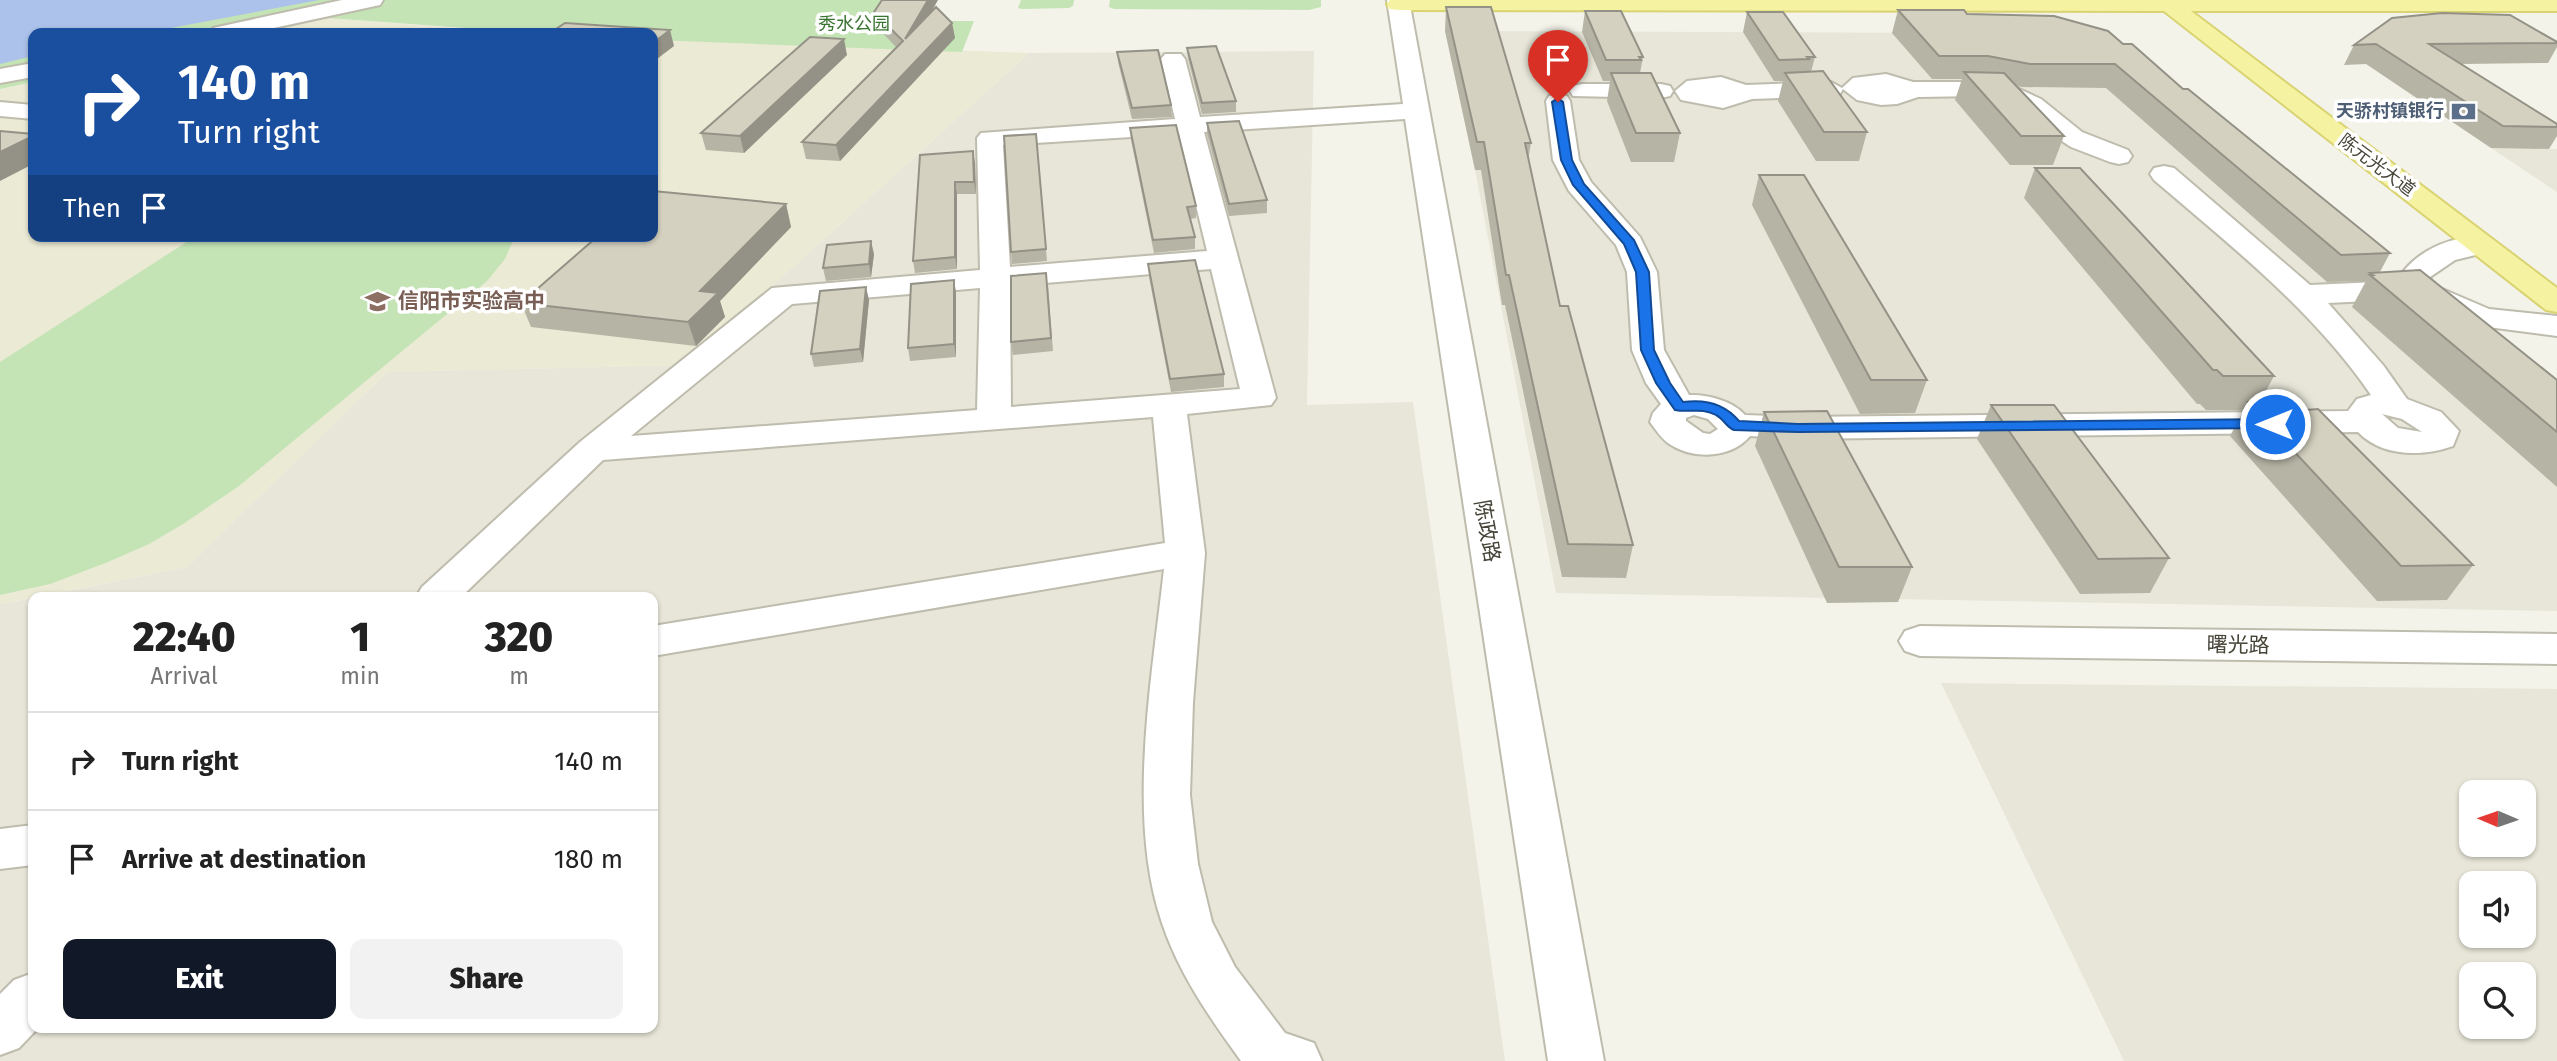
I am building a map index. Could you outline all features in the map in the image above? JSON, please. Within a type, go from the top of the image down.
[{"type":"main road","points":[[2285,0],[2318,5]]},
{"type":"main road","points":[[1398,2],[2166,2],[2318,5],[2351,2],[2557,5]]},
{"type":"main road","name":"陈元光大道","points":[[2166,2],[2557,303]]},
{"type":"street","points":[[244,28],[372,0]]},
{"type":"street","name":"陈政路","points":[[1398,2],[1576,1061]]},
{"type":"street","points":[[593,450],[1259,398],[1173,59]]},
{"type":"street","points":[[0,76],[28,71]]},
{"type":"street","points":[[2304,295],[2358,353],[2381,414],[1798,428],[1734,425],[1725,413],[1710,407],[1680,407],[1663,383],[1648,350],[1642,272],[1630,243],[1579,185],[1566,160],[1554,93],[1687,91],[1690,95],[1714,100],[1740,97],[1741,92],[1854,88],[1858,92],[1882,97],[1908,94],[1908,89],[1993,90],[2011,94],[2036,105],[2060,129],[2074,138],[2119,156],[2115,158],[2116,163],[2123,168],[2148,176],[2164,174],[2304,295],[2419,290],[2483,318],[2557,326]]},
{"type":"street","points":[[0,109],[28,112]]},
{"type":"street","points":[[994,417],[995,277],[990,138],[1416,111]]},
{"type":"street","points":[[2419,290],[2415,276],[2423,264],[2442,252],[2482,246]]},
{"type":"street","points":[[441,592],[593,450],[783,295],[1224,259]]},
{"type":"street","points":[[1169,404],[1185,553],[1171,702],[1167,794],[1174,864],[1187,923],[1216,984],[1268,1054],[1294,1061]]},
{"type":"street","points":[[658,641],[1185,553]]},
{"type":"street","name":"曙光路","points":[[1920,641],[2557,649]]},
{"type":"street","points":[[0,849],[28,846]]},
{"type":"street","points":[[0,1030],[28,1002]]},
{"type":"shaded area","points":[[327,18],[454,28],[279,28]]},
{"type":"shaded area","points":[[1445,31],[1957,33],[2146,88],[2557,434],[2557,611],[1556,593],[1475,170]]},
{"type":"shaded area","name":"信阳市实验高中","points":[[658,40],[1029,53],[685,365],[387,372],[187,567],[61,592],[28,592],[28,598],[0,604],[0,89],[28,83],[28,242],[658,242]]},
{"type":"shaded area","points":[[1314,51],[1307,405],[1413,402],[1505,1061],[0,1061],[0,604],[28,599],[28,1033],[658,1033],[658,592],[63,592],[187,567],[387,372],[685,365],[1029,53]]},
{"type":"shaded area","points":[[2491,148],[2557,149],[2557,192]]},
{"type":"shaded area","points":[[1941,683],[2557,689],[2557,1061],[2124,1061]]},
{"type":"green space","name":"秀水公园","points":[[0,0],[894,0],[881,21],[974,21],[962,52],[658,40],[658,28],[466,28],[327,18],[279,28],[28,28],[28,83],[0,89]]},
{"type":"green space","points":[[1021,0],[1074,0],[1073,6],[1069,8],[1022,9],[1018,8]]},
{"type":"green space","points":[[1110,0],[1321,0],[1321,7],[1309,10],[1114,9],[1109,7]]},
{"type":"green space","points":[[187,242],[512,242],[505,259],[487,281],[239,486],[149,544],[50,584],[0,595],[0,362]]},
{"type":"water","points":[[0,0],[319,0],[171,28],[28,28],[28,57],[0,64]]},
{"type":"building","points":[[882,0],[928,0],[905,39],[936,7],[952,23],[836,145],[802,142],[903,41],[874,12]]},
{"type":"building","points":[[1446,7],[1491,7],[1531,143],[1525,143],[1560,306],[1568,306],[1633,545],[1568,544],[1509,275],[1506,275],[1484,142],[1477,142]]},
{"type":"building","points":[[1898,10],[1964,10],[1967,14],[2054,16],[2108,31],[2123,44],[2132,44],[2183,89],[2188,89],[2390,253],[2341,255],[2115,64],[2030,64],[1988,56],[1939,56]]},
{"type":"building","points":[[1585,11],[1621,11],[1643,57],[1639,57],[1641,60],[1606,60]]},
{"type":"building","points":[[1747,12],[1783,12],[1815,57],[1779,60]]},
{"type":"building","points":[[2442,13],[2510,15],[2557,42],[2429,44],[2557,124],[2557,127],[2503,126],[2376,44],[2354,45],[2392,18]]},
{"type":"building","points":[[565,23],[640,28],[558,28]]},
{"type":"building","points":[[658,29],[670,30],[658,39]]},
{"type":"building","points":[[810,37],[844,39],[740,136],[701,133]]},
{"type":"building","points":[[1216,46],[1236,101],[1202,103],[1187,48]]},
{"type":"building","points":[[1158,50],[1171,105],[1132,108],[1117,52]]},
{"type":"building","points":[[1823,71],[1867,132],[1824,132],[1785,73]]},
{"type":"building","points":[[1964,72],[2004,73],[2064,136],[2021,136]]},
{"type":"building","points":[[1611,73],[1651,73],[1680,133],[1636,133]]},
{"type":"building","points":[[1239,121],[1267,200],[1229,204],[1207,123]]},
{"type":"building","points":[[1176,125],[1196,206],[1187,207],[1195,237],[1153,240],[1130,128]]},
{"type":"building","points":[[0,131],[28,134],[28,138],[0,152]]},
{"type":"building","points":[[1036,134],[1046,249],[1011,252],[1004,136]]},
{"type":"building","points":[[973,151],[974,182],[955,182],[955,257],[913,261],[920,155]]},
{"type":"building","points":[[2035,168],[2080,168],[2274,376],[2223,376],[2213,370]]},
{"type":"building","points":[[1759,175],[1804,175],[1927,380],[1871,380]]},
{"type":"building","points":[[658,191],[786,204],[700,291],[718,293],[688,322],[521,303],[591,242],[658,242]]},
{"type":"building","points":[[871,241],[869,264],[823,268],[827,245]]},
{"type":"building","points":[[1195,260],[1224,374],[1170,379],[1148,264]]},
{"type":"building","points":[[2420,270],[2557,380],[2557,432],[2370,275]]},
{"type":"building","points":[[1046,273],[1051,338],[1011,342],[1011,276]]},
{"type":"building","points":[[954,280],[954,344],[908,348],[911,284]]},
{"type":"building","points":[[866,287],[860,349],[811,354],[820,291]]},
{"type":"building","points":[[2248,402],[2299,402],[2306,410],[2318,409],[2473,565],[2401,566]]},
{"type":"building","points":[[1991,405],[2054,405],[2169,558],[2098,559]]},
{"type":"building","points":[[1827,411],[1912,567],[1839,567],[1764,412]]},
{"type":"place","name":"天骄村镇银行","points":[[2464,111]]},
{"type":"place","name":"信阳市实验高中","points":[[378,301]]},
{"type":"route","points":[[1558,102],[1566,160],[1579,185],[1630,243],[1642,272],[1648,350],[1663,383],[1680,407],[1710,407],[1725,413],[1734,425],[1798,428],[2275,424]]}]
